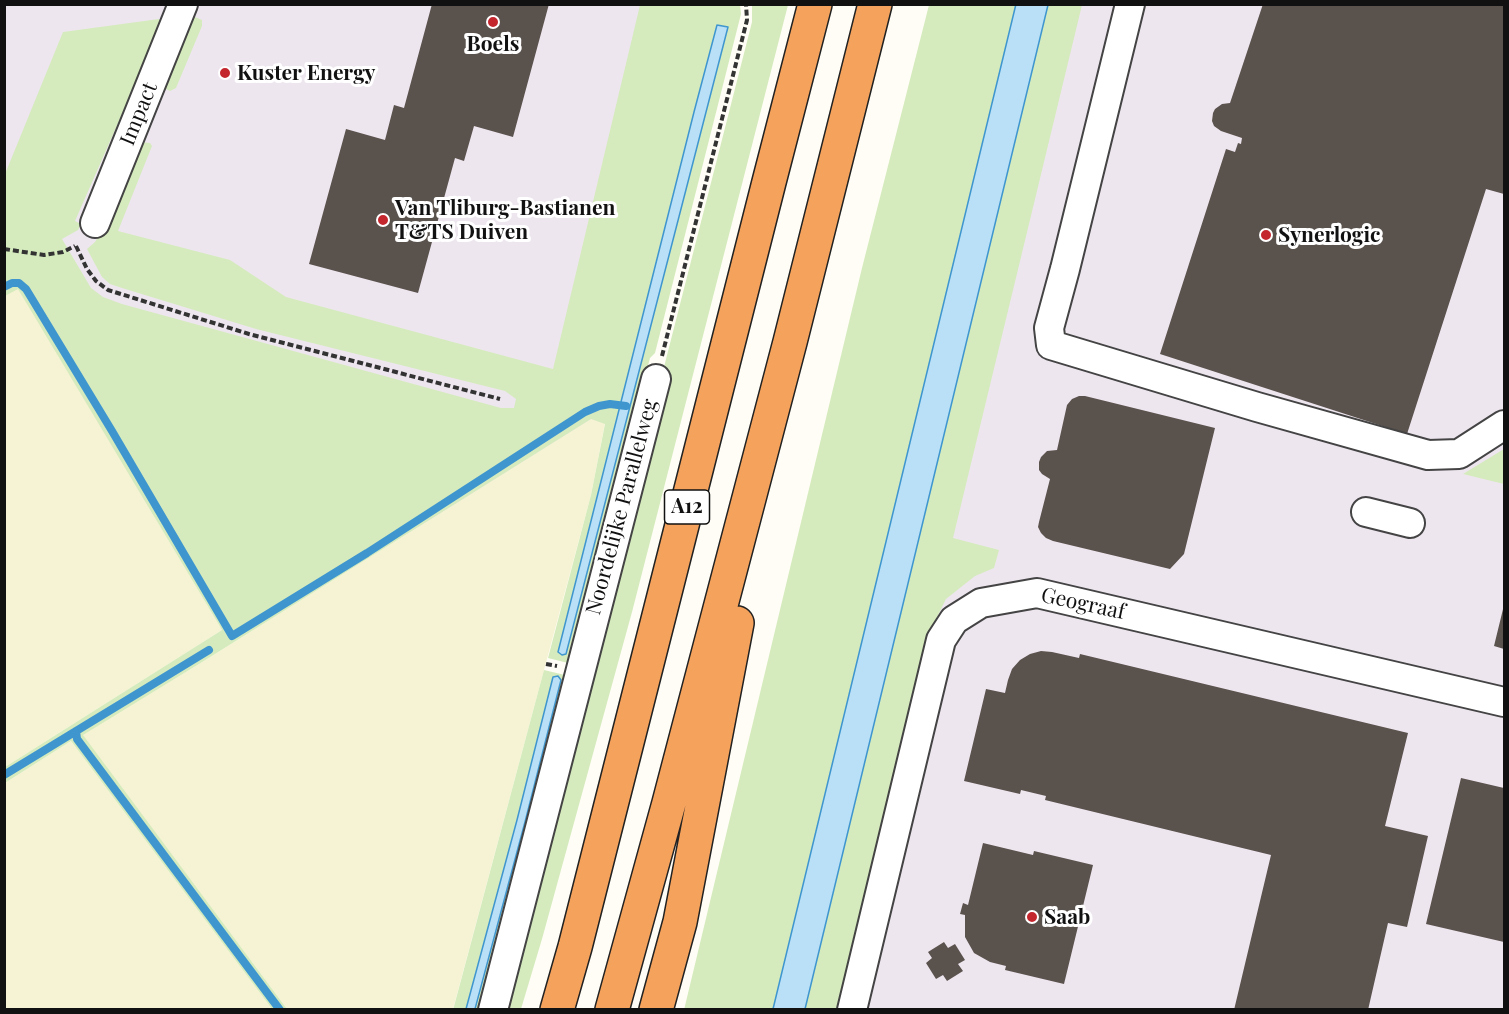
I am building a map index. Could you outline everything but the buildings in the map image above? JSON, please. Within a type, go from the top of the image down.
[{"type":"highway","name":"A12","points":[[557,1010],[815,4]]},
{"type":"highway","points":[[612,1010],[790,342],[875,4]]},
{"type":"highway","points":[[656,1010],[680,922],[790,342]]},
{"type":"street","name":"Impact","points":[[95,223],[183,4]]},
{"type":"street","points":[[1130,4],[1049,328],[1051,345],[1257,407],[1428,455],[1459,454],[1504,425]]},
{"type":"street","name":"Noordelijke Parallelweg","points":[[493,1010],[656,379]]},
{"type":"street","points":[[1366,512],[1410,523]]},
{"type":"street","name":"Geograaf","points":[[852,1010],[941,640],[954,620],[981,603],[1037,592],[1504,702]]},
{"type":"path","name":"Noordelijke Parallelweg","points":[[656,379],[747,20],[746,4]]},
{"type":"path","points":[[4,249],[44,255],[63,252],[76,246],[87,237],[95,223]]},
{"type":"path","points":[[76,246],[96,282],[108,290],[249,334],[500,399]]},
{"type":"shaded area","points":[[5,5],[729,5],[626,406],[232,636],[5,287]]},
{"type":"shaded area","points":[[1033,5],[1504,5],[1504,1009],[789,1010]]},
{"type":"shaded area","points":[[18,288],[222,630],[5,767],[4,296]]},
{"type":"shaded area","points":[[591,419],[605,423],[591,495],[453,1009],[287,1009],[82,735]]},
{"type":"shaded area","points":[[71,741],[272,1009],[5,1010],[5,783]]},
{"type":"green space","points":[[640,5],[740,5],[741,14],[655,353],[650,358],[572,664],[548,658],[591,495],[605,424],[591,419],[83,735],[287,1009],[272,1009],[71,741],[5,783],[5,767],[222,630],[18,289],[5,296],[5,174],[63,32],[159,19],[162,23],[75,221],[81,224],[78,230],[62,239],[91,288],[103,297],[122,304],[501,408],[514,408],[516,399],[505,391],[256,329],[110,284],[102,277],[87,249],[101,232],[141,142],[150,143],[152,146],[118,231],[230,260],[286,297],[553,369]]},
{"type":"green space","points":[[752,5],[788,5],[632,612],[542,939],[521,1009],[500,1010],[752,22]]},
{"type":"green space","points":[[929,5],[1016,5],[773,1009],[684,1010],[862,268]]},
{"type":"green space","points":[[1048,5],[1082,5],[953,538],[999,550],[994,568],[975,576],[946,599],[934,623],[839,1009],[805,1010]]},
{"type":"green space","points":[[195,17],[202,20],[202,26],[176,88],[170,91],[164,84],[190,20]]},
{"type":"green space","points":[[1504,449],[1504,484],[1463,474]]},
{"type":"green space","points":[[544,670],[569,676],[487,1009],[453,1010]]},
{"type":"water","points":[[1016,4],[1048,5],[805,1009],[773,1009]]},
{"type":"water","points":[[717,25],[728,27],[566,654],[562,655],[558,652]]},
{"type":"water","points":[[558,676],[561,680],[475,1009],[466,1009],[553,677]]},
{"type":"waterway","points":[[4,287],[12,283],[19,283],[26,289],[232,636],[367,553],[585,412],[610,404],[626,406]]},
{"type":"waterway","points":[[4,775],[209,650]]},
{"type":"waterway","points":[[76,731],[77,739],[280,1010]]},
{"type":"place","name":"Boels","points":[[493,22]]},
{"type":"place","name":"Kuster Energy","points":[[225,73]]},
{"type":"place","name":"Van Tliburg-Bastianen T&TS Duiven","points":[[383,220]]},
{"type":"place","name":"Synerlogic","points":[[1266,235]]},
{"type":"place","name":"Saab","points":[[1032,917]]}]
